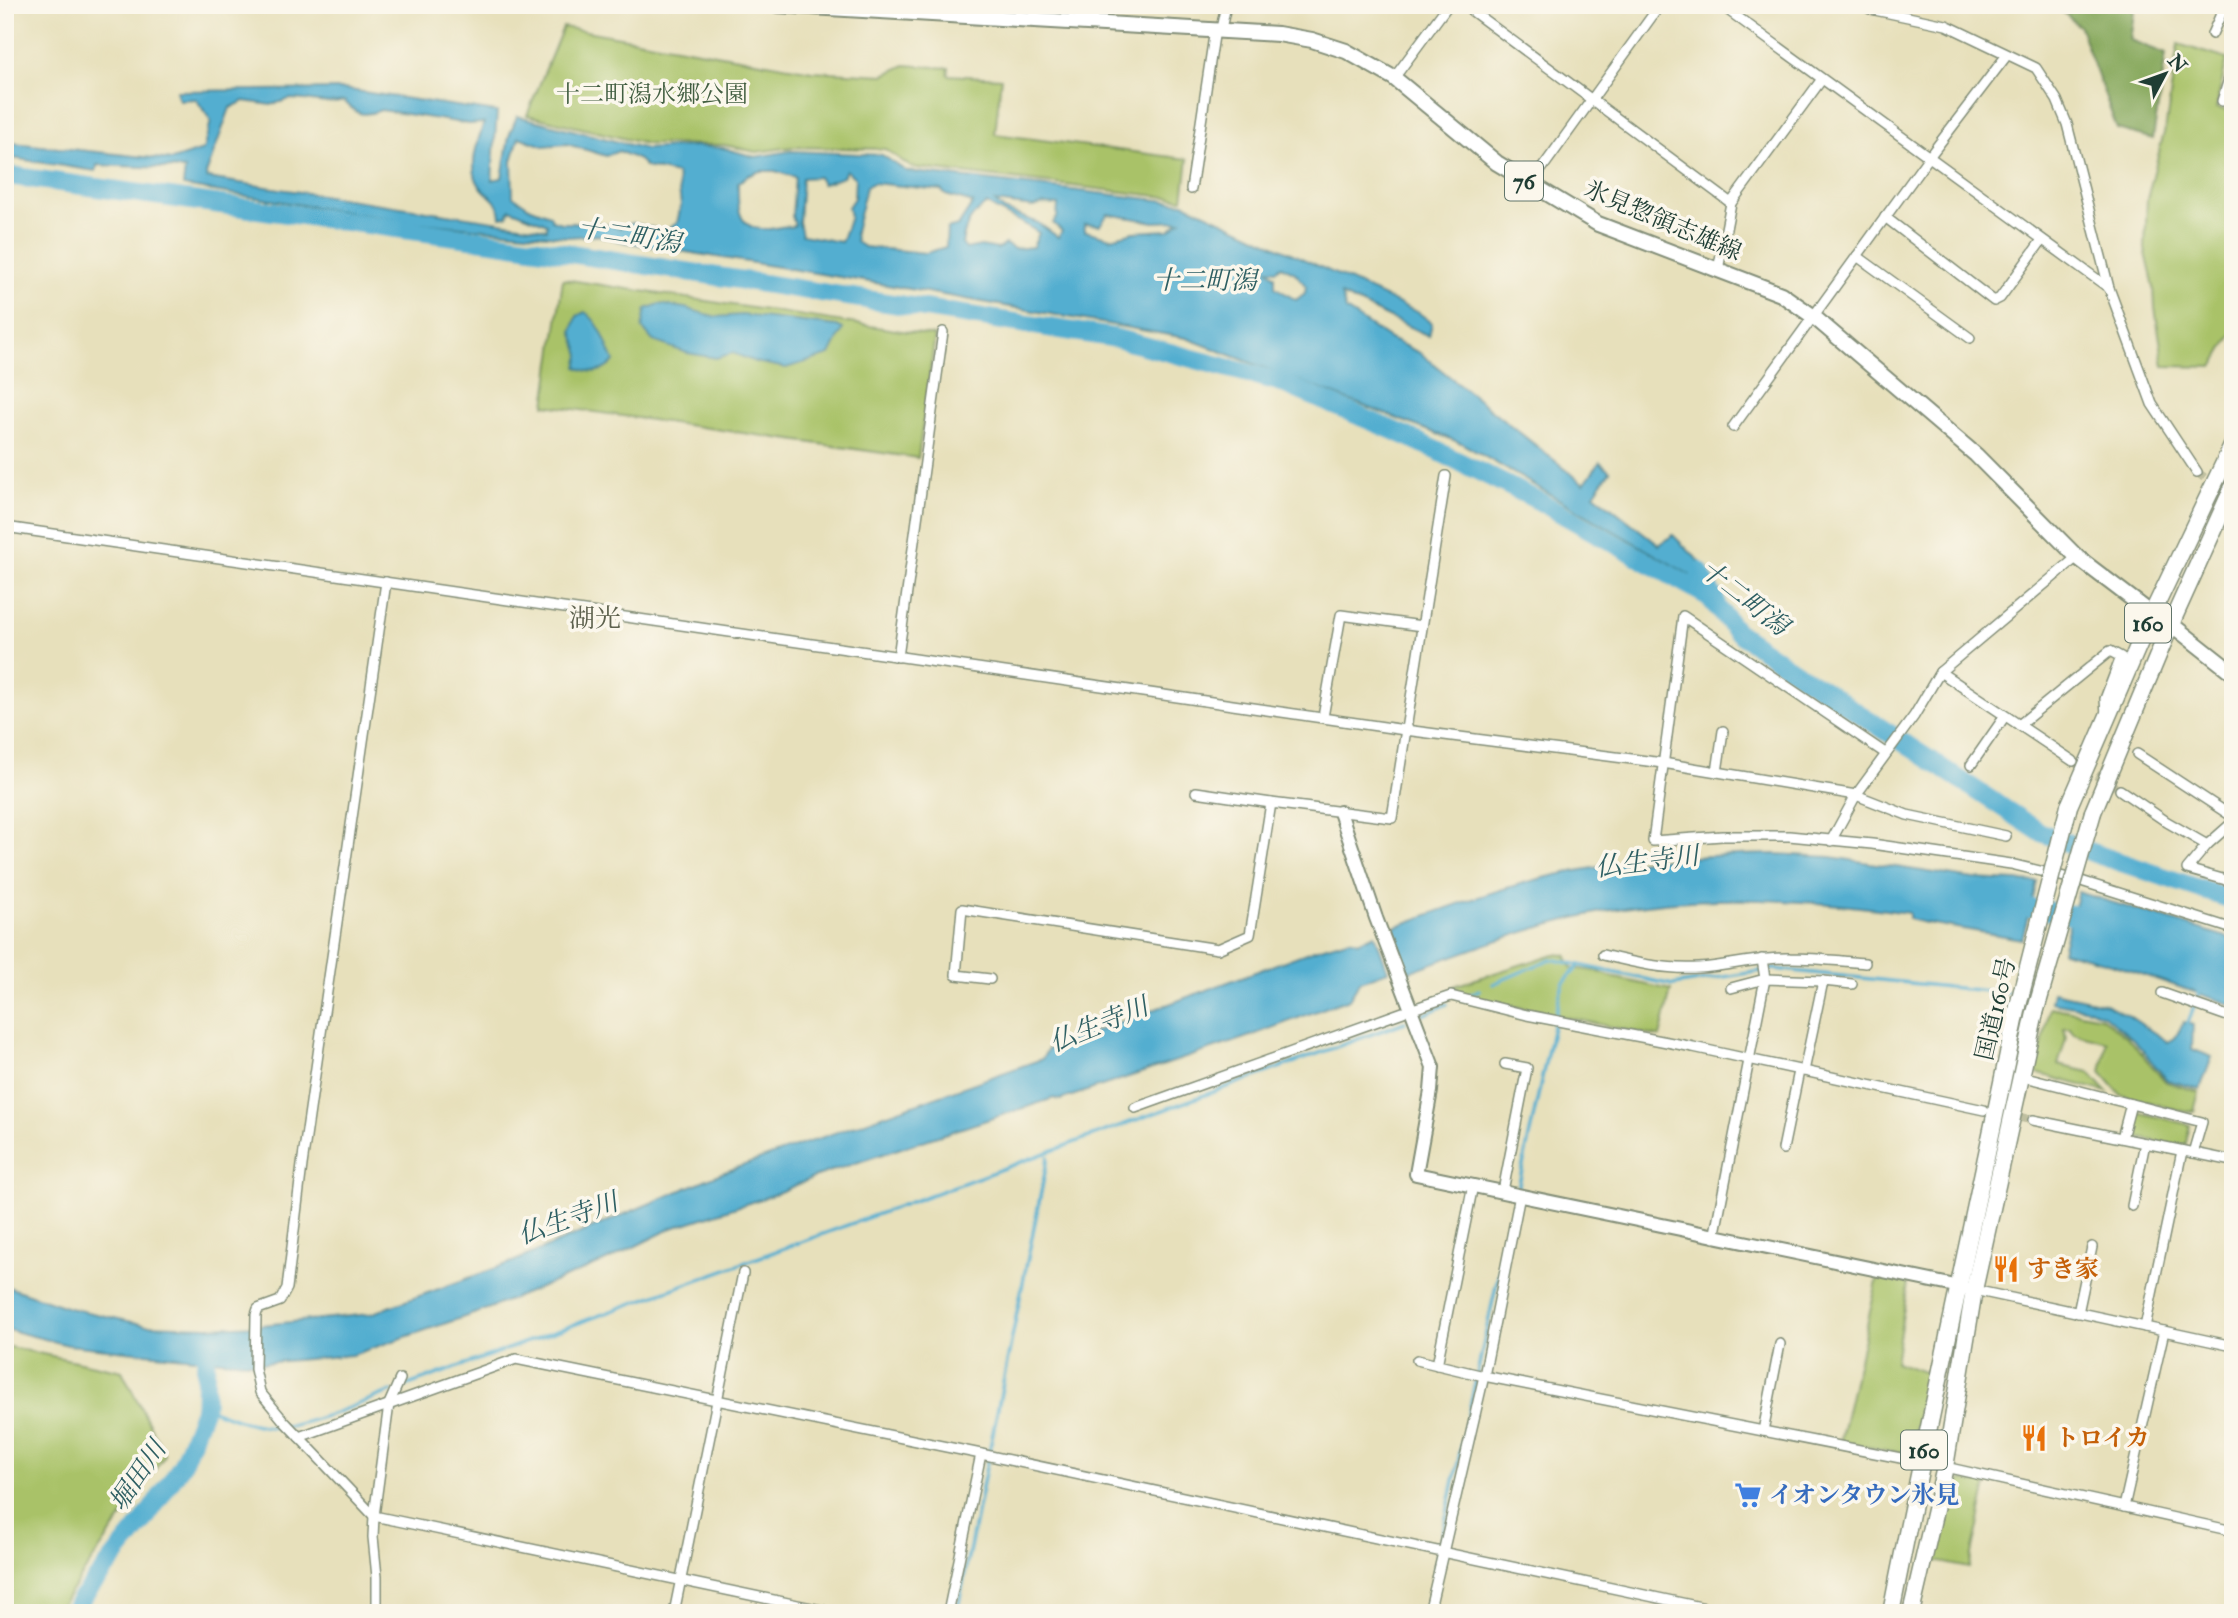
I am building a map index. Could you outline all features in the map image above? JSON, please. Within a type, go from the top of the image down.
[{"type":"highway","name":"国道160号","points":[[1911,1613],[1945,1467],[1967,1289],[2018,1006],[2069,806],[2152,614],[2233,444]]},
{"type":"highway","name":"国道160号","points":[[1891,1613],[1921,1462],[2035,1013],[2093,812],[2171,624],[2233,487]]},
{"type":"main road","name":"氷見惣領志雄線","points":[[776,5],[1218,29],[1278,34],[1312,40],[1346,51],[1394,79],[1497,163],[1530,185],[1598,223],[1781,294],[1814,317],[1976,455],[2077,556],[2233,673]]},
{"type":"street","points":[[1191,190],[1218,29],[1226,5]]},
{"type":"street","points":[[1394,79],[1448,5]]},
{"type":"street","points":[[1464,5],[1731,203]]},
{"type":"street","points":[[1530,185],[1660,5]]},
{"type":"street","points":[[1721,5],[2109,288]]},
{"type":"street","points":[[1864,5],[1870,9],[1946,25],[2036,68],[2057,100],[2067,124],[2109,288],[2152,404],[2197,472]]},
{"type":"street","points":[[2212,34],[2225,5]]},
{"type":"street","points":[[1733,428],[1929,157],[2007,55]]},
{"type":"street","points":[[2222,101],[2233,66]]},
{"type":"street","points":[[1718,270],[1731,203],[1822,79]]},
{"type":"street","points":[[1885,217],[1994,301],[2000,298],[2042,240]]},
{"type":"street","points":[[1857,256],[1970,338]]},
{"type":"street","points":[[898,657],[943,332]]},
{"type":"street","points":[[1196,792],[1392,818],[1446,476]]},
{"type":"street","points":[[5,527],[1405,730],[1663,763],[1856,795],[1907,815],[2006,836]]},
{"type":"street","points":[[1831,841],[1856,795],[1913,716],[1940,672],[2077,556]]},
{"type":"street","points":[[387,582],[302,1165],[287,1288],[280,1301],[258,1310],[256,1315],[255,1369],[260,1392],[374,1516],[836,1613]]},
{"type":"street","points":[[1323,717],[1341,615],[1422,626]]},
{"type":"street","points":[[1885,753],[1683,616],[1653,841],[1722,836],[1789,836],[2022,866],[2081,881],[2233,929]]},
{"type":"street","points":[[2019,725],[2110,651],[2121,657],[2105,699],[2107,719]]},
{"type":"street","points":[[1940,672],[2073,761]]},
{"type":"street","points":[[1971,765],[2006,716]]},
{"type":"street","points":[[1717,772],[1723,731]]},
{"type":"street","points":[[2137,754],[2233,820],[2187,869],[2233,882]]},
{"type":"street","points":[[2120,790],[2207,845]]},
{"type":"street","points":[[990,979],[956,975],[962,909],[1218,949],[1250,935],[1271,803]]},
{"type":"street","points":[[1340,812],[1376,918],[1433,1067],[1416,1174],[2233,1346]]},
{"type":"street","points":[[1603,956],[1672,968],[1700,968],[1789,958],[1865,963]]},
{"type":"street","points":[[1714,1237],[1765,979],[1762,959]]},
{"type":"street","points":[[1731,988],[1765,979],[1852,984]]},
{"type":"street","points":[[1783,1149],[1823,981]]},
{"type":"street","points":[[2162,993],[2233,1018]]},
{"type":"street","points":[[1416,1008],[1451,996],[1527,1015],[1749,1059],[1984,1110]]},
{"type":"street","points":[[1135,1108],[1403,1012]]},
{"type":"street","points":[[1503,1191],[1527,1068],[1505,1064]]},
{"type":"street","points":[[2021,1076],[2202,1122],[2193,1153]]},
{"type":"street","points":[[2122,1138],[2132,1104]]},
{"type":"street","points":[[2033,1120],[2233,1161]]},
{"type":"street","points":[[2132,1206],[2145,1143]]},
{"type":"street","points":[[2145,1327],[2182,1150]]},
{"type":"street","points":[[1437,1365],[1473,1185]]},
{"type":"street","points":[[1429,1613],[1484,1376],[1520,1195]]},
{"type":"street","points":[[2078,1313],[2092,1247]]},
{"type":"street","points":[[674,1613],[743,1273]]},
{"type":"street","points":[[2124,1507],[2164,1331]]},
{"type":"street","points":[[1763,1431],[1780,1344]]},
{"type":"street","points":[[299,1437],[516,1359],[981,1454],[1729,1613]]},
{"type":"street","points":[[1417,1360],[1484,1376],[1921,1462]]},
{"type":"street","points":[[377,1613],[374,1516],[389,1404],[400,1379]]},
{"type":"street","points":[[948,1613],[981,1454]]},
{"type":"street","points":[[1945,1467],[2233,1531]]},
{"type":"green space","points":[[2055,5],[2135,5],[2130,40],[2166,54],[2153,139],[2117,129],[2080,27]]},
{"type":"green space","name":"十二町潟水郷公園","points":[[563,27],[812,71],[884,75],[905,65],[949,68],[948,75],[1001,78],[995,134],[1188,159],[1183,199],[911,167],[885,149],[792,147],[756,152],[725,145],[647,144],[527,115]]},
{"type":"green space","points":[[2178,44],[2227,59],[2216,108],[2233,112],[2233,333],[2213,367],[2164,366],[2154,287],[2145,249],[2147,199],[2166,125]]},
{"type":"green space","points":[[563,279],[935,336],[918,458],[545,405]]},
{"type":"green space","points":[[1554,954],[1566,955],[1572,968],[1596,971],[1615,978],[1671,990],[1660,1037],[1460,995],[1454,986]]},
{"type":"green space","points":[[2050,1007],[2101,1017],[2126,1036],[2166,1082],[2199,1092],[2194,1111],[2186,1112],[2121,1095],[2101,1072],[2107,1042],[2073,1033],[2070,1028],[2064,1028],[2066,1038],[2058,1065],[2089,1072],[2107,1092],[2036,1073]]},
{"type":"green space","points":[[2134,1111],[2190,1125],[2185,1147],[2129,1136]]},
{"type":"green space","points":[[1878,1277],[1908,1283],[1895,1362],[1927,1373],[1912,1445],[1909,1450],[1901,1453],[1840,1442]]},
{"type":"green space","points":[[5,1346],[122,1371],[165,1455],[56,1613],[5,1613]]},
{"type":"green space","points":[[1963,1480],[1987,1484],[1969,1568],[1935,1561],[1946,1498],[1950,1487]]},
{"type":"water","name":"十二町潟","points":[[343,89],[497,112],[492,180],[502,178],[509,136],[517,116],[646,149],[693,146],[723,148],[755,157],[791,151],[882,155],[906,171],[1184,203],[1419,313],[1432,323],[1429,336],[1341,295],[1346,310],[1390,339],[1420,353],[1584,484],[1600,462],[1610,471],[1594,494],[1659,545],[1673,535],[1703,565],[1695,578],[1461,443],[1186,338],[624,242],[598,235],[568,237],[409,222],[183,186],[185,169],[97,165],[96,171],[5,157],[5,142],[172,160],[203,150],[211,121],[196,99],[179,100],[176,91]],"holes":[[[290,99],[324,103],[344,101],[360,113],[369,114],[381,110],[469,124],[484,123],[474,163],[476,179],[480,186],[496,203],[501,217],[507,216],[510,209],[547,224],[547,229],[207,178],[206,174],[230,108],[244,101],[271,105]],[[519,137],[543,146],[567,144],[606,156],[619,151],[639,160],[646,167],[677,174],[681,205],[677,223],[665,231],[632,223],[620,228],[601,223],[561,223],[513,196],[512,161]],[[846,170],[855,178],[854,198],[848,207],[850,217],[841,242],[802,235],[799,222],[802,178],[818,177],[822,184],[843,177]],[[760,171],[775,171],[795,177],[792,216],[795,225],[759,229],[745,222],[739,209],[738,183]],[[873,183],[941,190],[946,195],[973,203],[958,226],[947,229],[946,247],[926,253],[864,247],[856,242],[855,232],[866,187]],[[995,202],[1033,207],[1044,204],[1058,205],[1057,218],[1053,223],[1062,231],[1058,237],[1038,223],[1004,210]],[[987,204],[1039,233],[1033,247],[1014,249],[1005,244],[998,249],[981,246],[966,249],[962,244],[963,237],[973,216]],[[1108,214],[1154,222],[1180,221],[1169,230],[1134,232],[1111,238],[1085,231],[1084,224],[1100,225]],[[1281,266],[1294,272],[1306,285],[1305,293],[1296,300],[1275,287],[1275,276],[1267,269],[1277,270]]]},
{"type":"water","points":[[659,304],[715,317],[742,315],[837,326],[843,329],[830,355],[786,368],[755,362],[733,353],[716,358],[687,353],[653,341],[642,328],[646,309]]},
{"type":"water","points":[[585,312],[599,328],[614,361],[601,370],[592,372],[577,367],[580,355],[572,331],[577,316]]},
{"type":"water","points":[[1775,854],[1831,857],[1974,879],[2037,882],[2022,939],[1921,922],[1909,919],[1909,913],[1870,908],[1791,901],[1674,902],[1596,913],[1547,925],[1403,974],[1386,930],[1498,891],[1566,873],[1670,859]]},
{"type":"water","points":[[2078,892],[2233,939],[2233,1005],[2105,962],[2062,951]]},
{"type":"water","points":[[1375,934],[1388,971],[1360,981],[1349,999],[1245,1038],[1060,1100],[1054,1098],[825,1173],[770,1196],[672,1228],[606,1261],[482,1311],[352,1355],[262,1363],[194,1358],[68,1345],[5,1329],[5,1286],[69,1308],[146,1325],[262,1325],[370,1314],[510,1263],[719,1174],[1042,1059],[1048,1049],[1314,950],[1350,939],[1358,942]]},
{"type":"water","points":[[2053,992],[2103,1003],[2126,1014],[2168,1042],[2175,1038],[2184,1022],[2193,1025],[2192,1049],[2212,1057],[2200,1089],[2167,1080],[2133,1039],[2104,1015],[2089,1009],[2051,1002]]},
{"type":"waterway","name":"十二町潟","points":[[5,175],[496,242],[1115,338],[1277,381],[1411,438],[1539,501],[1709,597],[1736,631],[2040,832],[2093,853],[2233,900]]},
{"type":"waterway","points":[[1699,571],[1716,601]]},
{"type":"waterway","name":"仏生寺川","points":[[2004,904],[2081,916]]},
{"type":"waterway","points":[[1493,984],[1551,959],[1673,985],[1774,969],[2016,994]]},
{"type":"waterway","points":[[1517,1193],[1560,994],[1564,982],[1580,965]]},
{"type":"waterway","points":[[2186,1028],[2201,989]]},
{"type":"waterway","points":[[1471,994],[1479,990]]},
{"type":"waterway","points":[[1423,1015],[1447,1004]]},
{"type":"waterway","points":[[400,1388],[1405,1022]]},
{"type":"waterway","points":[[957,1613],[1048,1157]]},
{"type":"waterway","points":[[1435,1569],[1510,1221]]},
{"type":"waterway","name":"堀田川","points":[[72,1613],[143,1522],[182,1465],[205,1406],[206,1352]]},
{"type":"waterway","points":[[205,1406],[254,1424],[283,1427],[325,1416],[392,1391]]},
{"type":"tunnel","points":[[2197,472],[2232,499]]},
{"type":"tunnel","points":[[2073,761],[2120,790]]},
{"type":"tunnel","points":[[1992,1112],[2033,1120]]},
{"type":"place","name":"すき家","points":[[2006,1269]]},
{"type":"place","name":"トロイカ","points":[[2034,1438]]},
{"type":"place","name":"イオンタウン氷見","points":[[1748,1495]]},
{"type":"district","name":"湖光","points":[[595,619]]}]
